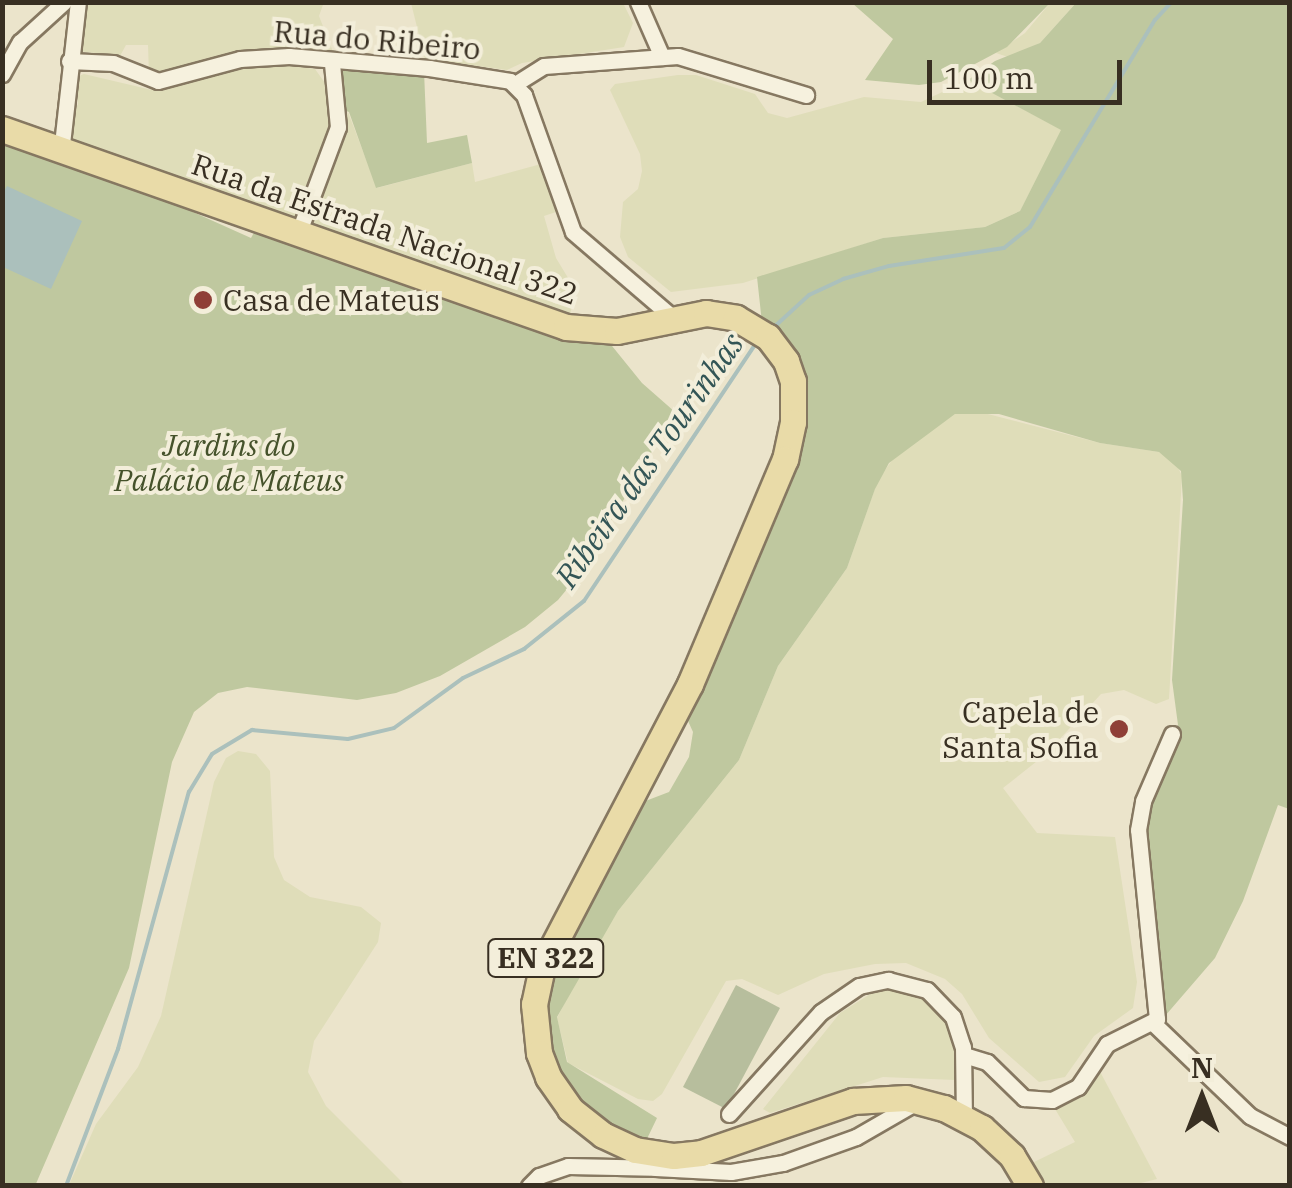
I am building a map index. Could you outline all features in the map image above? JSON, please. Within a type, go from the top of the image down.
[{"type":"main road","name":"Rua da Estrada Nacional 322","points":[[2,129],[574,328],[617,332],[672,317],[714,314],[762,333],[786,361],[793,381],[794,414],[785,459],[690,684],[548,953],[534,1004],[542,1066],[580,1118],[635,1150],[689,1155],[853,1102],[943,1108]]},
{"type":"main road","points":[[943,1108],[1003,1146],[1030,1186]]},
{"type":"street","points":[[2,74],[20,42],[64,2]]},
{"type":"street","points":[[62,153],[68,61],[78,2]]},
{"type":"street","points":[[638,2],[662,57]]},
{"type":"street","name":"Rua do Ribeiro","points":[[68,61],[113,64],[158,81],[251,57],[295,56],[433,69],[515,84],[528,103],[573,232],[672,317]]},
{"type":"street","points":[[515,84],[544,66],[688,58],[806,96]]},
{"type":"street","points":[[298,234],[339,124],[332,62]]},
{"type":"street","points":[[964,1055],[987,1062],[1024,1098],[1052,1100],[1075,1090],[1107,1044],[1154,1023],[1158,1011],[1138,825],[1142,801],[1172,734]]},
{"type":"street","points":[[529,1186],[546,1172],[568,1166],[731,1172],[784,1163],[943,1108],[963,1079],[964,1055],[957,1024],[935,995],[909,982],[868,982],[840,997],[812,1020],[729,1114]]},
{"type":"street","points":[[1154,1023],[1250,1116],[1290,1137]]},
{"type":"street","points":[[655,1168],[676,1164],[689,1155]]},
{"type":"shaded area","points":[[324,2],[319,16],[335,57],[313,53],[169,76],[149,74],[148,45],[126,45],[120,56],[78,51],[81,3]]},
{"type":"shaded area","points":[[411,3],[623,3],[633,23],[624,47],[522,63],[507,70],[425,59]]},
{"type":"shaded area","points":[[1050,3],[1076,3],[1040,43],[1011,58],[996,53],[1025,33]]},
{"type":"shaded area","points":[[267,62],[315,69],[330,90],[333,119],[296,226],[78,151],[69,137],[72,108],[78,105],[76,77],[84,74],[152,90]]},
{"type":"shaded area","points":[[696,75],[755,94],[768,113],[787,118],[864,97],[921,102],[968,80],[1062,130],[1020,211],[985,227],[883,238],[743,283],[671,292],[628,257],[620,237],[623,202],[638,189],[642,171],[640,154],[610,90],[615,84]]},
{"type":"shaded area","points":[[348,112],[377,188],[472,163],[475,182],[541,164],[556,212],[544,216],[556,258],[576,291],[569,318],[306,228]]},
{"type":"shaded area","points":[[7,186],[82,221],[51,289],[3,267],[2,195]]},
{"type":"shaded area","points":[[976,411],[1100,443],[1159,452],[1175,461],[1182,476],[1169,699],[1156,704],[1124,690],[1101,694],[1046,754],[1003,788],[1037,833],[1115,837],[1137,982],[1133,1008],[1094,1036],[1065,1077],[1039,1082],[989,1038],[962,994],[945,979],[906,963],[875,964],[824,974],[778,995],[742,979],[726,981],[662,1094],[653,1101],[638,1099],[568,1063],[557,1018],[582,969],[618,911],[739,760],[778,666],[847,568],[878,480],[895,456],[919,437],[955,414]]},
{"type":"shaded area","points":[[238,751],[256,754],[270,771],[274,857],[284,880],[310,897],[361,907],[381,923],[378,942],[314,1041],[308,1072],[326,1106],[405,1185],[69,1185],[96,1124],[138,1067],[161,1016],[214,782],[226,758]]},
{"type":"shaded area","points":[[893,986],[917,991],[944,1013],[957,1047],[955,1080],[883,1077],[770,1113],[763,1109],[840,1013],[875,991]]},
{"type":"shaded area","points":[[1096,1064],[1157,1179],[1133,1185],[1042,1185],[1030,1164],[1075,1142],[1055,1109],[1080,1096]]},
{"type":"green space","points":[[852,3],[1050,3],[1007,47],[941,82],[919,85],[865,80],[893,39]]},
{"type":"green space","points":[[1076,3],[1289,3],[1289,809],[1278,805],[1243,901],[1215,958],[1165,1016],[1144,832],[1178,725],[1172,680],[1183,500],[1181,471],[1159,452],[1100,443],[999,414],[955,414],[889,463],[875,489],[847,568],[778,666],[739,760],[618,911],[557,1017],[567,1062],[657,1118],[645,1143],[590,1117],[548,1055],[543,988],[635,805],[669,792],[689,757],[693,732],[684,712],[801,425],[762,323],[757,277],[883,238],[985,227],[1020,211],[1061,130],[968,80],[995,61],[1040,43]]},
{"type":"green space","points":[[335,66],[424,71],[427,143],[467,135],[472,163],[376,188],[349,112],[341,109]]},
{"type":"green space","name":"Jardins do Palácio de Mateus","points":[[2,138],[164,199],[251,238],[256,229],[608,341],[642,383],[675,412],[582,571],[558,600],[525,627],[440,676],[396,693],[357,700],[247,687],[218,693],[194,712],[172,762],[129,968],[35,1186],[2,1185]]},
{"type":"green space","points":[[736,985],[780,1008],[726,1109],[683,1087]]},
{"type":"waterway","name":"Ribeira das Tourinhas","points":[[773,328],[809,295],[843,279],[889,266],[1004,248],[1030,227],[1155,20],[1172,2]]},
{"type":"waterway","name":"Ribeira das Tourinhas","points":[[66,1186],[118,1049],[189,792],[212,754],[252,730],[348,739],[394,728],[463,678],[524,649],[584,601],[758,340]]},
{"type":"place","name":"Casa de Mateus","points":[[203,300]]},
{"type":"place","name":"Capela de Santa Sofia","points":[[1119,729]]}]
